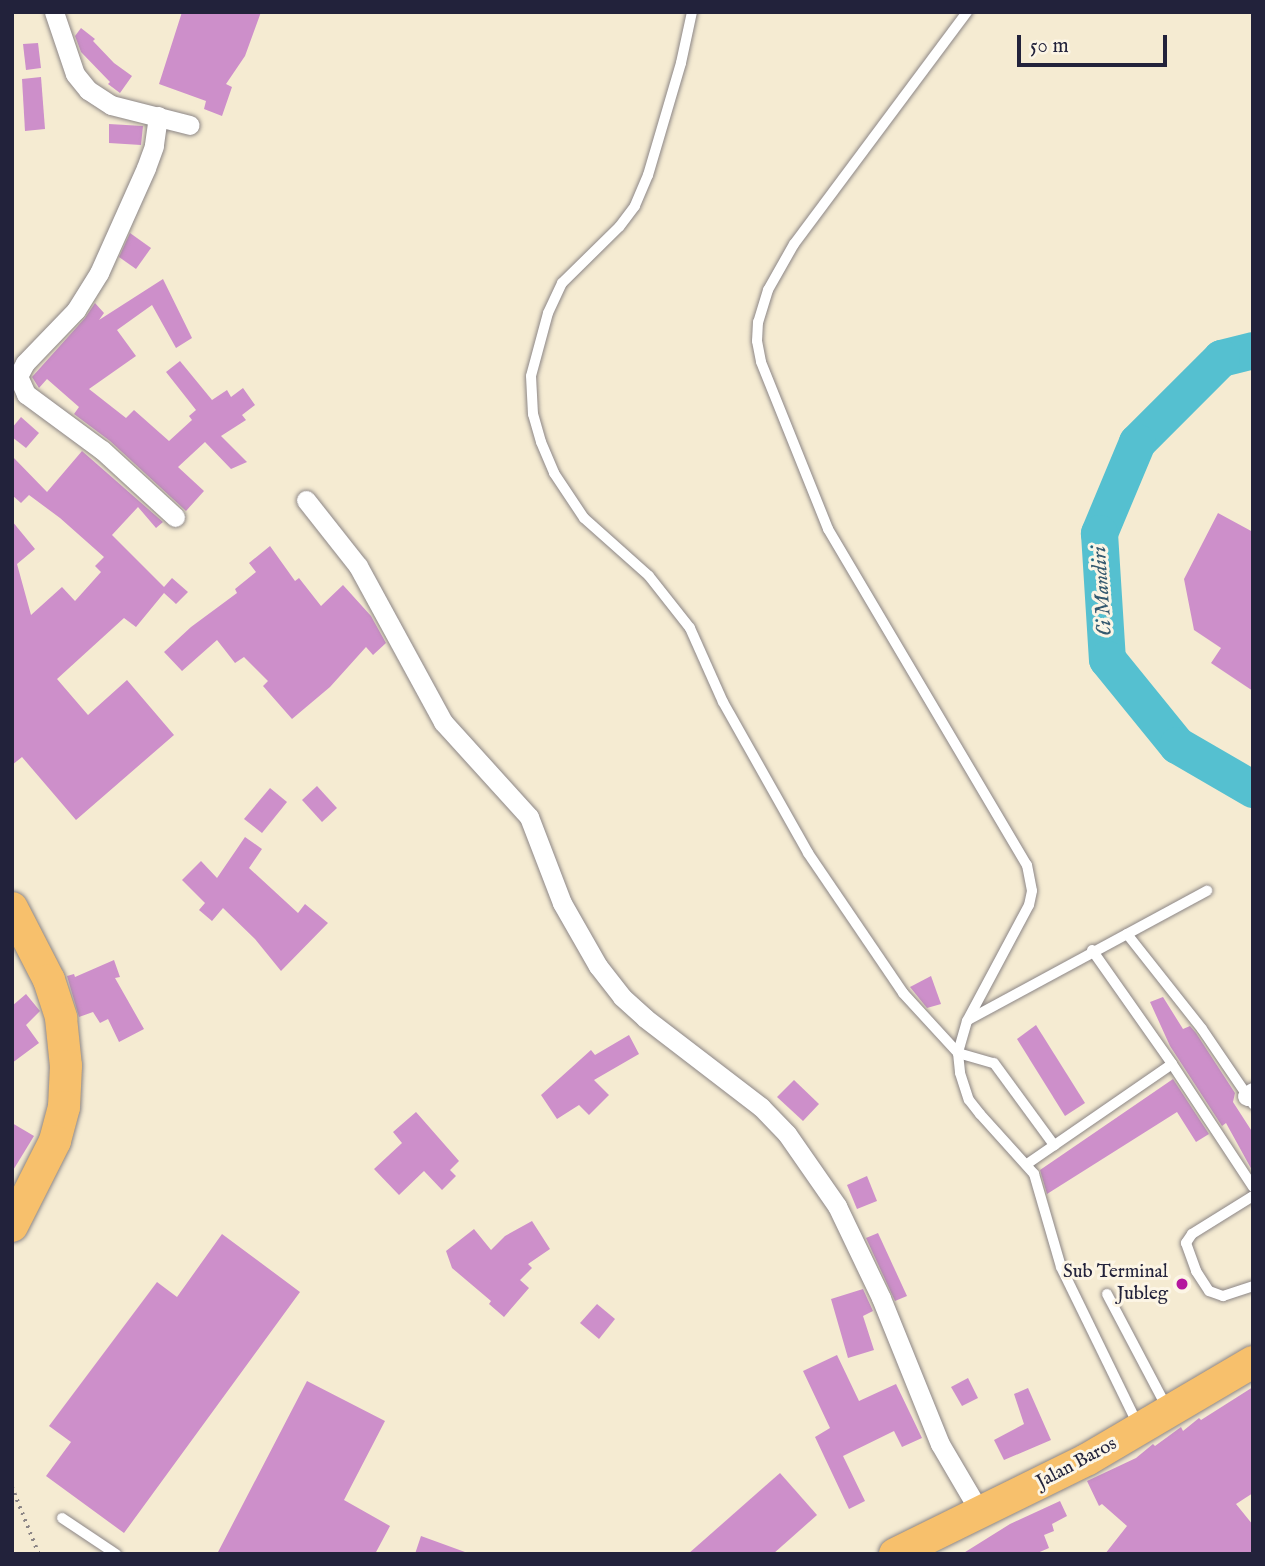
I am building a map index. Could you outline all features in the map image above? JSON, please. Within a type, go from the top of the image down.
[{"type":"main road","points":[[12,908],[49,980],[61,1018],[66,1066],[64,1107],[55,1140],[12,1226]]},
{"type":"main road","name":"Jalan Baros","points":[[895,1554],[981,1514],[1141,1430],[1253,1362]]},
{"type":"street","points":[[54,12],[81,84],[111,105],[190,125]]},
{"type":"street","points":[[158,116],[154,146],[146,168],[99,273],[76,310],[25,363],[18,376],[26,394],[102,450],[175,517]]},
{"type":"street","points":[[306,500],[358,566],[443,722],[528,817],[562,903],[598,966],[622,997],[645,1018],[761,1107],[787,1134],[824,1186],[837,1206],[881,1298],[940,1444],[981,1514]]},
{"type":"lane","points":[[692,12],[681,64],[648,175],[635,206],[619,227],[562,284],[548,313],[531,376],[533,414],[554,473],[570,498],[604,538],[649,576],[690,628],[723,702],[808,853],[903,993],[958,1053],[994,1063],[1054,1145]]},
{"type":"lane","points":[[967,12],[794,244],[768,290],[758,322],[757,341],[761,362],[828,529],[1001,817],[1030,872],[1032,891],[1022,922],[967,1021],[958,1053],[960,1073],[969,1100],[1027,1164],[1040,1190],[1061,1267],[1141,1430]]},
{"type":"lane","points":[[967,1021],[1092,950],[1208,891]]},
{"type":"lane","points":[[1127,934],[1202,1029],[1251,1097]]},
{"type":"lane","points":[[1092,950],[1172,1064],[1253,1187]]},
{"type":"lane","points":[[1027,1164],[1172,1064]]},
{"type":"lane","points":[[1253,1196],[1192,1234],[1186,1243],[1196,1270],[1209,1291],[1223,1296],[1253,1286]]},
{"type":"lane","points":[[1107,1294],[1170,1413]]},
{"type":"lane","points":[[62,1518],[117,1554]]},
{"type":"path","points":[[12,1487],[39,1554]]},
{"type":"building","points":[[182,12],[261,12],[245,56],[226,84],[232,87],[222,116],[204,109],[206,101],[159,84]]},
{"type":"building","points":[[81,28],[95,39],[93,41],[114,63],[132,76],[120,93],[108,84],[110,82],[81,52],[75,36]]},
{"type":"building","points":[[38,43],[41,68],[26,70],[23,44]]},
{"type":"building","points":[[41,77],[45,129],[25,131],[22,79]]},
{"type":"building","points":[[109,124],[143,126],[141,145],[109,143]]},
{"type":"building","points":[[130,233],[151,248],[136,269],[119,257]]},
{"type":"building","points":[[163,279],[192,338],[176,348],[152,305],[117,330],[136,356],[89,389],[126,418],[134,410],[169,441],[192,420],[189,416],[196,410],[166,372],[180,361],[212,400],[227,390],[231,397],[243,388],[255,405],[242,415],[246,420],[221,436],[247,462],[231,469],[205,442],[178,467],[204,491],[186,511],[110,441],[74,414],[79,407],[47,379],[39,388],[32,377],[85,318],[95,303],[104,313],[99,320]]},
{"type":"building","points":[[21,417],[39,433],[26,448],[12,437],[12,428]]},
{"type":"building","points":[[82,451],[163,522],[156,528],[138,507],[112,535],[164,587],[172,578],[188,592],[176,604],[164,593],[136,627],[124,618],[57,679],[88,715],[127,680],[174,735],[76,820],[22,757],[12,765],[12,521],[35,549],[17,564],[31,615],[62,587],[75,601],[101,572],[95,566],[104,557],[29,495],[21,503],[12,495],[12,456],[47,492]]},
{"type":"building","points":[[1218,513],[1253,532],[1253,691],[1211,663],[1221,648],[1194,630],[1184,579]]},
{"type":"building","points":[[270,546],[295,581],[299,578],[321,606],[343,585],[371,616],[386,643],[373,655],[366,647],[330,687],[292,719],[263,686],[268,681],[244,657],[235,663],[217,640],[182,671],[164,652],[191,627],[237,593],[235,589],[256,572],[249,563]]},
{"type":"building","points":[[317,786],[337,808],[322,822],[302,800]]},
{"type":"building","points":[[270,788],[287,802],[262,833],[244,819]]},
{"type":"building","points":[[245,837],[262,849],[249,868],[298,913],[305,904],[328,923],[281,971],[255,939],[223,908],[212,921],[199,910],[205,903],[182,880],[201,861],[217,878]]},
{"type":"building","points":[[114,960],[120,977],[115,978],[144,1029],[119,1042],[108,1019],[100,1023],[93,1012],[79,1017],[67,976],[74,974],[75,977]]},
{"type":"building","points":[[931,976],[941,1004],[927,1008],[910,987]]},
{"type":"building","points":[[26,994],[40,1011],[26,1025],[39,1043],[12,1063],[12,1006]]},
{"type":"building","points":[[1163,997],[1183,1029],[1190,1026],[1196,1033],[1235,1093],[1233,1102],[1253,1133],[1253,1172],[1226,1123],[1222,1126],[1170,1046],[1150,1002]]},
{"type":"building","points":[[1036,1025],[1085,1103],[1065,1116],[1017,1039]]},
{"type":"building","points":[[629,1035],[639,1054],[594,1080],[609,1095],[589,1115],[579,1105],[557,1119],[541,1095],[591,1050],[595,1055]]},
{"type":"building","points":[[1173,1079],[1209,1134],[1196,1142],[1177,1112],[1047,1194],[1040,1170]]},
{"type":"building","points":[[794,1080],[819,1104],[803,1121],[777,1097]]},
{"type":"building","points":[[416,1112],[459,1161],[450,1170],[456,1176],[442,1190],[424,1171],[399,1195],[374,1169],[402,1143],[393,1132]]},
{"type":"building","points":[[12,1123],[34,1136],[12,1172]]},
{"type":"building","points":[[867,1176],[877,1201],[857,1209],[847,1185]]},
{"type":"building","points":[[532,1221],[550,1249],[528,1264],[532,1268],[520,1280],[529,1288],[504,1317],[489,1304],[491,1301],[452,1268],[446,1251],[474,1229],[491,1250],[505,1236]]},
{"type":"building","points":[[878,1233],[907,1296],[895,1301],[866,1238]]},
{"type":"building","points":[[222,1234],[300,1292],[124,1533],[46,1476],[71,1442],[49,1426],[157,1282],[177,1297]]},
{"type":"building","points":[[863,1289],[873,1311],[863,1316],[874,1350],[848,1358],[831,1299]]},
{"type":"building","points":[[597,1304],[615,1319],[599,1339],[580,1323]]},
{"type":"building","points":[[837,1355],[859,1401],[896,1384],[922,1438],[902,1447],[894,1431],[843,1456],[865,1501],[849,1509],[815,1437],[830,1428],[803,1371]]},
{"type":"building","points":[[968,1378],[978,1398],[962,1406],[951,1387]]},
{"type":"building","points":[[307,1381],[385,1421],[344,1500],[390,1526],[375,1554],[217,1554]]},
{"type":"building","points":[[1253,1387],[1253,1493],[1236,1504],[1253,1525],[1253,1554],[1105,1554],[1127,1526],[1102,1504],[1099,1506],[1087,1481],[1136,1458],[1181,1427],[1183,1431],[1199,1418],[1201,1420]]},
{"type":"building","points":[[1028,1388],[1051,1440],[1004,1460],[994,1440],[1024,1424],[1014,1394]]},
{"type":"building","points":[[780,1473],[817,1515],[773,1554],[688,1554]]},
{"type":"building","points":[[1060,1501],[1067,1516],[1052,1524],[1054,1531],[1044,1535],[1049,1548],[1035,1554],[962,1554],[1010,1524]]},
{"type":"building","points":[[421,1536],[465,1552],[415,1554]]},
{"type":"waterway","name":"Ci Mandiri","points":[[1253,350],[1221,358],[1137,442],[1099,533],[1107,659],[1177,745],[1253,789]]},
{"type":"place","name":"Sub Terminal Jubleg","points":[[1182,1284]]}]
